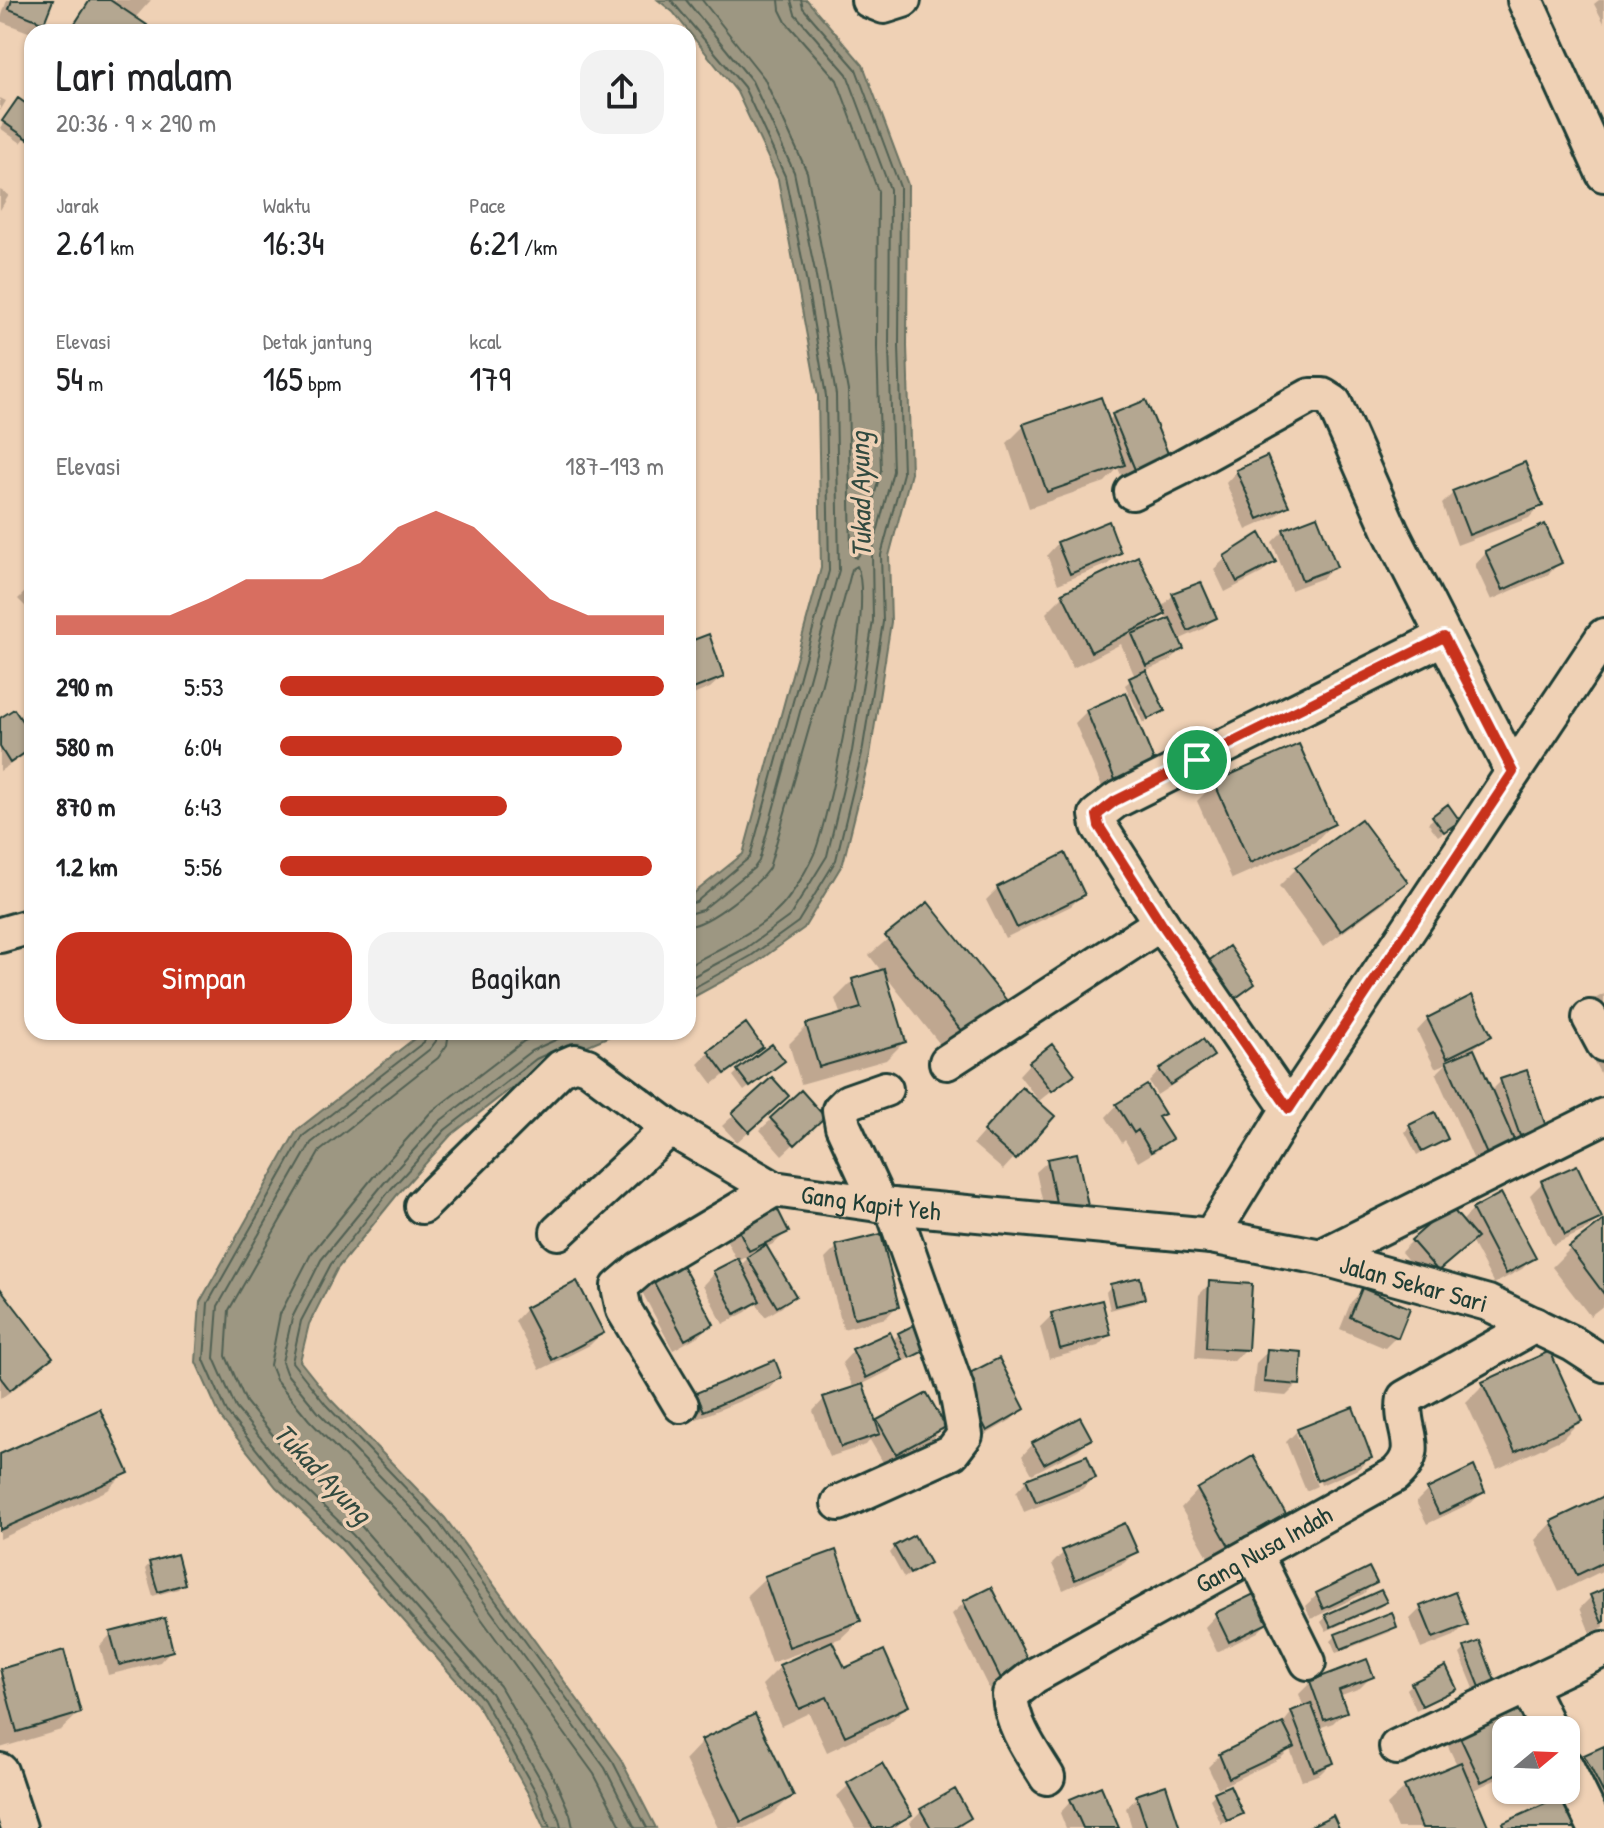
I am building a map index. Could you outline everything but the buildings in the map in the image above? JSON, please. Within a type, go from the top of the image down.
[{"type":"street","points":[[869,0],[884,6],[903,0]]},
{"type":"street","points":[[1525,0],[1604,174]]},
{"type":"street","points":[[1132,492],[1310,396],[1323,396],[1334,403],[1391,532],[1513,772]]},
{"type":"street","points":[[1211,1236],[1289,1109],[1604,636]]},
{"type":"street","points":[[1289,1109],[1161,923],[1105,836],[1097,822],[1097,815],[1115,801],[1444,637]]},
{"type":"street","points":[[947,1062],[1161,923]]},
{"type":"street","points":[[0,935],[24,928]]},
{"type":"street","name":"Gang Kapit Yeh","points":[[422,1206],[561,1068],[575,1062],[587,1066],[670,1128],[774,1189],[886,1205],[1211,1236]]},
{"type":"street","points":[[839,1503],[952,1452],[965,1435],[957,1391],[886,1205],[843,1126],[840,1110],[848,1102],[885,1089]]},
{"type":"street","points":[[1321,1257],[1604,1116]]},
{"type":"street","points":[[558,1232],[670,1128]]},
{"type":"street","points":[[681,1405],[629,1320],[619,1297],[619,1287],[640,1269],[774,1189]]},
{"type":"street","name":"Jalan Sekar Sari","points":[[1211,1236],[1321,1257],[1488,1303],[1535,1325],[1604,1364]]},
{"type":"street","name":"Gang Nusa Indah","points":[[1047,1777],[1017,1727],[1010,1695],[1034,1676],[1395,1475],[1407,1464],[1412,1451],[1403,1408],[1405,1398],[1535,1325]]},
{"type":"street","points":[[1254,1553],[1308,1662]]},
{"type":"street","points":[[1397,1747],[1604,1649]]},
{"type":"street","points":[[1527,1685],[1542,1716]]},
{"type":"street","points":[[0,1771],[19,1828]]},
{"type":"street","points":[[1580,1795],[1596,1828]]},
{"type":"water","name":"Tukad Ayung","points":[[658,0],[807,0],[863,65],[908,185],[907,346],[911,473],[889,556],[891,622],[870,755],[843,863],[804,928],[756,963],[696,996],[696,892],[743,854],[821,568],[818,396],[778,179],[737,92],[696,41],[696,24],[683,24]]},
{"type":"water","name":"Tukad Ayung","points":[[413,1040],[600,1040],[541,1065],[451,1135],[337,1269],[309,1324],[300,1361],[331,1400],[445,1518],[620,1758],[656,1828],[544,1828],[529,1795],[477,1704],[340,1548],[276,1487],[221,1418],[196,1362],[200,1302],[297,1130]]},
{"type":"route","points":[[1444,637],[1513,772],[1289,1109],[1161,923],[1097,822],[1100,811],[1115,801],[1197,760],[1444,637]]}]
